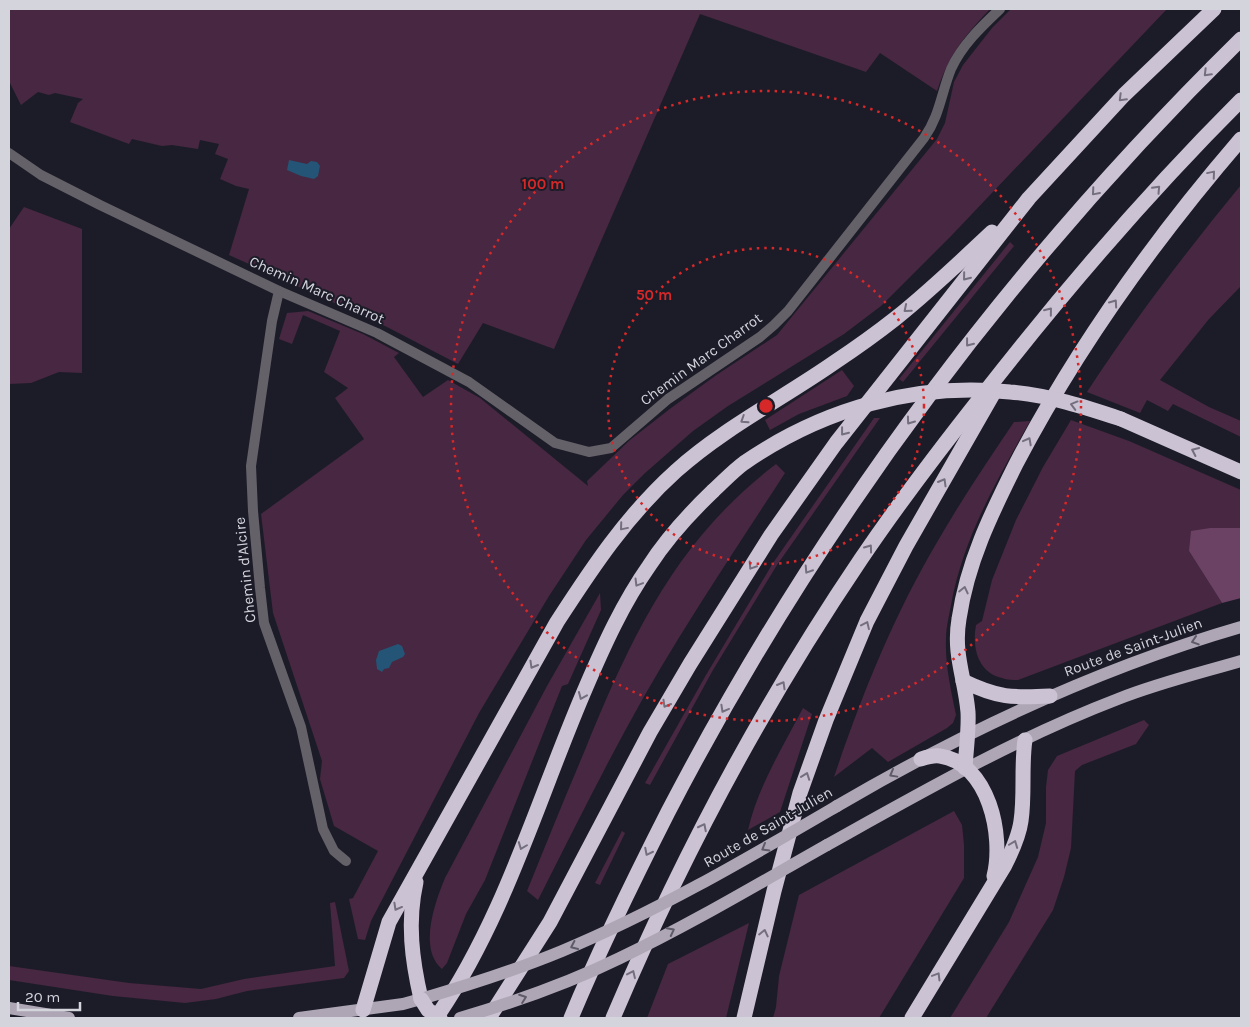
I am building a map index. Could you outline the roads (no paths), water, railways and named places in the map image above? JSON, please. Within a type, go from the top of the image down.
[{"type":"highway","points":[[363,1010],[388,922],[557,622],[587,575],[642,505],[676,471],[708,446],[742,421],[833,363],[896,318],[944,277],[1029,198],[1124,95],[1214,9]]},
{"type":"highway","points":[[571,1018],[631,885],[700,753],[757,652],[799,584],[863,488],[938,382],[1033,263],[1146,135],[1241,39]]},
{"type":"highway","points":[[612,1018],[693,846],[738,762],[799,657],[867,550],[950,437],[1018,349],[1071,285],[1141,206],[1241,100]]},
{"type":"highway","points":[[965,768],[968,712],[956,638],[966,581],[982,534],[1044,412],[1077,358],[1144,260],[1241,139]]},
{"type":"highway","points":[[489,1018],[550,922],[650,732],[723,610],[771,536],[842,435],[1029,198]]},
{"type":"highway","points":[[744,1018],[774,891],[800,793],[852,654],[906,546],[1018,349]]},
{"type":"highway","points":[[421,865],[415,884],[410,919],[412,953],[422,999],[428,1010],[438,1018],[474,957],[489,925],[601,651],[644,573],[679,526],[742,465],[791,434],[815,422],[868,403],[896,397],[954,390],[1011,392],[1065,402],[1121,419],[1241,472]]},
{"type":"highway","points":[[963,681],[999,696],[1050,696]]},
{"type":"highway","points":[[912,1018],[1006,865],[1020,828],[1022,812],[1022,755],[1025,740]]},
{"type":"highway","points":[[921,759],[938,756],[952,760],[965,768],[983,788],[994,823],[998,859],[991,887]]},
{"type":"main road","name":"Route de Saint-Julien","points":[[299,1018],[403,1004],[475,983],[561,952],[630,920],[746,859],[921,759],[967,735],[1050,696],[1149,656],[1241,627]]},
{"type":"main road","points":[[460,1018],[553,987],[619,958],[695,920],[965,768],[1070,718],[1118,698],[1241,661]]},
{"type":"main road","points":[[9,1008],[69,1018]]},
{"type":"street","name":"Chemin Marc Charrot","points":[[9,153],[41,175],[279,291],[376,333],[470,382],[555,443],[589,452],[610,448],[668,399],[760,337],[788,311],[934,124],[950,71],[955,61],[973,36],[1000,9]]},
{"type":"street","name":"Chemin d'Alcire","points":[[279,291],[272,321],[251,466],[253,512],[264,623],[301,727],[323,829],[334,852],[346,861]]},
{"type":"water","points":[[289,160],[307,164],[311,161],[317,162],[320,166],[318,176],[314,179],[287,170]]},
{"type":"water","points":[[398,644],[402,646],[405,654],[403,657],[392,662],[389,668],[384,669],[382,672],[377,669],[376,660],[379,651]]}]
